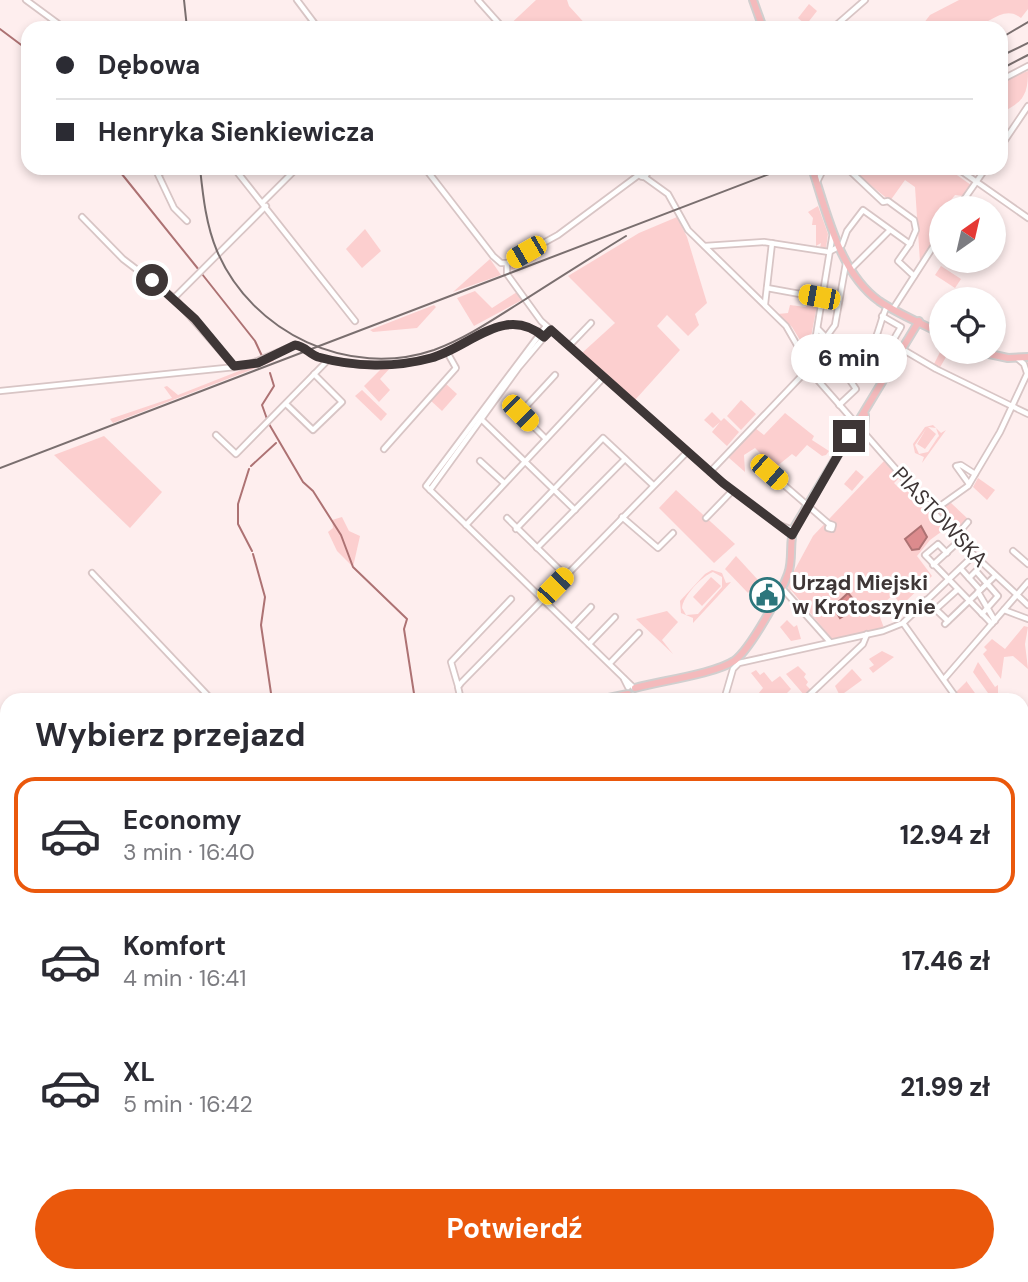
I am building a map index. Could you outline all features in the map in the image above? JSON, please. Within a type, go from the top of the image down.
[{"type":"main road","points":[[753,0],[760,21]]},
{"type":"main road","points":[[814,175],[833,231],[851,269],[867,290],[890,307],[929,327]]},
{"type":"main road","points":[[631,693],[733,664],[782,588],[792,561],[792,533],[919,321]]},
{"type":"main road","points":[[1006,356],[1028,357]]},
{"type":"main road","points":[[864,433],[865,410]]},
{"type":"street","points":[[26,0],[54,21]]},
{"type":"street","points":[[297,0],[313,21]]},
{"type":"street","points":[[478,0],[497,21]]},
{"type":"street","points":[[843,21],[866,0]]},
{"type":"street","points":[[1008,76],[1028,66]]},
{"type":"street","points":[[1008,136],[1028,106]]},
{"type":"street","points":[[159,175],[174,208],[187,221]]},
{"type":"street","points":[[240,175],[355,321]]},
{"type":"street","points":[[174,298],[291,175]]},
{"type":"street","points":[[430,175],[501,263],[507,263],[558,235],[638,175]]},
{"type":"street","name":"PIASTOWSKA","points":[[645,175],[650,183],[668,194],[684,225],[791,332],[809,369],[957,539],[1028,605]]},
{"type":"street","points":[[817,182],[820,175]]},
{"type":"street","points":[[854,175],[883,202],[888,201],[914,220],[916,230],[898,261],[914,276]]},
{"type":"street","points":[[967,175],[1028,218]]},
{"type":"street","points":[[967,196],[982,175]]},
{"type":"street","points":[[704,246],[772,243],[829,252],[840,246],[863,210],[889,231]]},
{"type":"street","points":[[82,217],[122,259],[174,298],[234,366]]},
{"type":"street","points":[[851,269],[892,228],[910,244]]},
{"type":"street","points":[[710,472],[809,369],[814,354],[833,231]]},
{"type":"street","points":[[765,304],[772,243]]},
{"type":"street","points":[[851,379],[881,330],[882,316],[929,253]]},
{"type":"street","points":[[827,336],[835,324],[846,259]]},
{"type":"street","points":[[507,263],[507,274],[548,328],[732,491],[770,521],[792,533]]},
{"type":"street","points":[[767,288],[822,298]]},
{"type":"street","points":[[875,342],[894,339],[901,327],[882,316]]},
{"type":"street","points":[[0,391],[258,363],[295,345],[329,360],[398,365],[447,352],[505,323],[542,335]]},
{"type":"street","points":[[569,346],[591,323]]},
{"type":"street","points":[[548,328],[516,367],[428,488],[622,675],[631,693]]},
{"type":"street","points":[[818,329],[857,366],[873,374],[879,363],[866,354]]},
{"type":"street","points":[[902,349],[928,365],[1028,414]]},
{"type":"street","points":[[384,449],[456,368],[447,352]]},
{"type":"street","points":[[803,356],[814,354]]},
{"type":"street","points":[[933,511],[967,487],[1000,432],[1010,405],[1027,373],[1024,364],[1017,358]]},
{"type":"street","points":[[216,435],[236,454],[329,360]]},
{"type":"street","points":[[839,405],[856,389],[843,370]]},
{"type":"street","points":[[286,404],[313,430],[342,401],[314,374]]},
{"type":"street","points":[[546,439],[520,413],[555,375]]},
{"type":"street","points":[[466,525],[604,377]]},
{"type":"street","points":[[479,418],[575,510]]},
{"type":"street","points":[[516,529],[603,438],[653,485]]},
{"type":"street","points":[[458,687],[687,452]]},
{"type":"street","points":[[537,548],[625,459]]},
{"type":"street","points":[[480,461],[504,483]]},
{"type":"street","points":[[967,487],[956,466],[961,465],[975,473]]},
{"type":"street","points":[[769,472],[829,524]]},
{"type":"street","points":[[706,518],[732,491]]},
{"type":"street","points":[[622,517],[658,548],[673,533]]},
{"type":"street","points":[[507,518],[565,576]]},
{"type":"street","points":[[933,565],[947,553],[968,522]]},
{"type":"street","points":[[947,553],[938,544],[925,555],[968,601],[994,623]]},
{"type":"street","points":[[1013,551],[1028,564]]},
{"type":"street","points":[[726,693],[733,664],[867,634],[902,623],[973,556]]},
{"type":"street","points":[[961,569],[979,591],[994,623]]},
{"type":"street","points":[[969,578],[976,571],[998,596],[982,614]]},
{"type":"street","points":[[92,573],[205,693]]},
{"type":"street","points":[[926,600],[947,622],[995,576]]},
{"type":"street","points":[[944,679],[1004,610],[1026,590],[1028,582]]},
{"type":"street","points":[[782,588],[830,642]]},
{"type":"street","points":[[936,609],[957,590]]},
{"type":"street","points":[[459,693],[451,662],[511,599]]},
{"type":"street","points":[[572,627],[591,607]]},
{"type":"street","points":[[1004,610],[1028,619]]},
{"type":"street","points":[[589,644],[615,617]]},
{"type":"street","points":[[902,623],[953,693]]},
{"type":"street","points":[[610,663],[639,633]]},
{"type":"street","points":[[811,693],[863,644],[867,634]]},
{"type":"shaded area","points":[[536,0],[567,0],[583,21],[514,21]]},
{"type":"shaded area","points":[[959,0],[1028,0],[1028,9],[1021,18],[1008,13],[987,21],[925,21],[930,15]]},
{"type":"shaded area","points":[[809,4],[817,11],[809,21],[798,18]]},
{"type":"shaded area","points":[[1028,71],[1023,97],[1008,109],[1008,78]]},
{"type":"shaded area","points":[[858,175],[957,175],[971,185],[963,196],[929,196],[929,247],[920,262],[915,187],[905,180],[890,201]]},
{"type":"shaded area","points":[[818,206],[828,234],[826,248],[820,248],[821,243],[816,246],[816,225],[812,225],[813,218],[808,212]]},
{"type":"shaded area","points":[[677,217],[687,237],[707,303],[695,314],[699,325],[688,336],[667,315],[657,326],[680,350],[635,400],[582,353],[615,323],[568,276],[639,233]]},
{"type":"shaded area","points":[[365,229],[381,251],[362,268],[346,249]]},
{"type":"shaded area","points":[[542,246],[536,260],[509,271],[512,263]]},
{"type":"shaded area","points":[[490,259],[501,275],[453,292]]},
{"type":"shaded area","points":[[952,273],[961,279],[953,287],[935,275]]},
{"type":"shaded area","points":[[475,291],[492,308],[517,292],[522,300],[474,326],[457,298]]},
{"type":"shaded area","points":[[808,298],[818,300],[808,353],[792,327],[778,314],[788,313],[790,305],[806,307]]},
{"type":"shaded area","points":[[434,305],[436,307],[417,328],[373,332],[370,330]]},
{"type":"shaded area","points":[[272,358],[274,361],[113,423],[110,419],[172,398],[164,387],[167,386],[178,395]]},
{"type":"shaded area","points":[[383,367],[391,367],[380,379],[390,390],[379,402],[364,386]]},
{"type":"shaded area","points":[[445,383],[457,394],[442,411],[430,400]]},
{"type":"shaded area","points":[[362,390],[387,414],[381,421],[355,396]]},
{"type":"shaded area","points":[[741,400],[756,414],[741,430],[727,416]]},
{"type":"shaded area","points":[[712,412],[721,421],[724,418],[739,432],[727,446],[712,432],[720,422],[713,428],[704,420]]},
{"type":"shaded area","points":[[785,413],[814,436],[812,440],[829,451],[826,455],[822,456],[807,445],[796,457],[792,454],[771,471],[765,458],[755,448],[744,455],[745,472],[728,457],[755,428],[764,435]]},
{"type":"shaded area","points":[[933,425],[936,428],[941,433],[946,430],[922,463],[924,457],[915,453],[913,444],[925,427]],"holes":[[[928,427],[936,428],[939,436],[928,452],[919,454],[915,445],[926,429],[917,444],[925,449],[936,434]]]},
{"type":"shaded area","points":[[104,436],[162,492],[130,528],[54,455]]},
{"type":"shaded area","points":[[884,461],[899,478],[894,483],[898,487],[903,483],[945,529],[930,540],[917,556],[932,576],[902,605],[893,595],[877,609],[884,628],[832,639],[791,590],[789,591],[787,584],[813,536]]},
{"type":"shaded area","points":[[856,470],[864,477],[852,491],[844,484]]},
{"type":"shaded area","points":[[978,478],[995,490],[987,500],[973,487]]},
{"type":"shaded area","points":[[676,490],[735,544],[714,563],[659,508]]},
{"type":"shaded area","points":[[950,502],[968,519],[956,533],[939,513],[941,508]]},
{"type":"shaded area","points":[[342,517],[349,531],[360,536],[353,567],[337,551],[328,532],[333,528],[332,520]]},
{"type":"shaded area","points":[[921,526],[927,537],[919,549],[912,550],[905,539]]},
{"type":"shaded area","points":[[736,556],[758,580],[748,593],[725,569]]},
{"type":"shaded area","points":[[712,570],[722,573],[726,583],[731,582],[693,623],[693,618],[681,613],[680,601],[705,574]],"holes":[[[713,572],[722,577],[722,587],[698,614],[686,615],[682,608],[683,603],[694,587]]]},
{"type":"shaded area","points":[[711,577],[721,586],[702,606],[693,597]]},
{"type":"shaded area","points":[[848,593],[859,606],[840,618],[833,607]]},
{"type":"shaded area","points":[[667,611],[678,622],[662,640],[673,654],[636,619]]},
{"type":"shaded area","points":[[787,620],[794,627],[797,625],[801,639],[791,641],[780,627]]},
{"type":"shaded area","points":[[1024,626],[1028,627],[1025,644],[1028,669],[1013,656],[1004,657],[1001,679],[983,654],[987,650],[984,647],[992,639],[1005,649]]},
{"type":"shaded area","points":[[882,651],[894,657],[873,673],[869,668],[874,665],[869,659]]},
{"type":"shaded area","points":[[978,662],[995,687],[998,685],[998,693],[988,693],[973,672]]},
{"type":"shaded area","points":[[798,666],[806,674],[806,685],[811,690],[802,693],[786,674]]},
{"type":"shaded area","points":[[852,669],[862,680],[844,693],[838,693],[835,686]]},
{"type":"shaded area","points":[[756,670],[760,675],[764,672],[772,682],[780,676],[791,689],[787,693],[759,693],[763,688],[751,673]]},
{"type":"shaded area","points":[[967,681],[975,693],[957,693]]},
{"type":"waterway","points":[[0,29],[21,45]]},
{"type":"waterway","points":[[123,175],[199,270]]},
{"type":"waterway","points":[[202,274],[255,341],[262,356]]},
{"type":"waterway","points":[[267,419],[262,405],[274,386],[270,373]]},
{"type":"waterway","points":[[269,424],[303,482],[313,491],[341,535],[353,567],[407,619],[404,629],[414,693]]},
{"type":"waterway","points":[[251,466],[276,443]]},
{"type":"waterway","points":[[249,469],[238,504],[238,524],[252,551]]},
{"type":"waterway","points":[[253,554],[265,597],[261,625],[271,693]]},
{"type":"railway","points":[[184,0],[186,21]]},
{"type":"railway","points":[[1008,34],[1028,22]]},
{"type":"railway","points":[[1008,53],[1028,43]]},
{"type":"railway","points":[[1008,65],[1028,55]]},
{"type":"railway","points":[[201,175],[208,221],[217,251],[233,280],[254,305],[279,326],[307,342],[337,353],[369,358],[402,357],[434,350],[456,341],[626,236]]},
{"type":"railway","points":[[0,468],[767,175]]},
{"type":"place","name":"Urząd Miejski w Krotoszynie","points":[[767,595]]},
{"type":"route","points":[[152,280],[195,319],[234,366],[258,363],[295,345],[303,347],[316,357],[329,360],[360,364],[405,364],[434,358],[500,324],[534,330],[544,337],[551,330],[723,483],[792,535],[849,436]]}]
